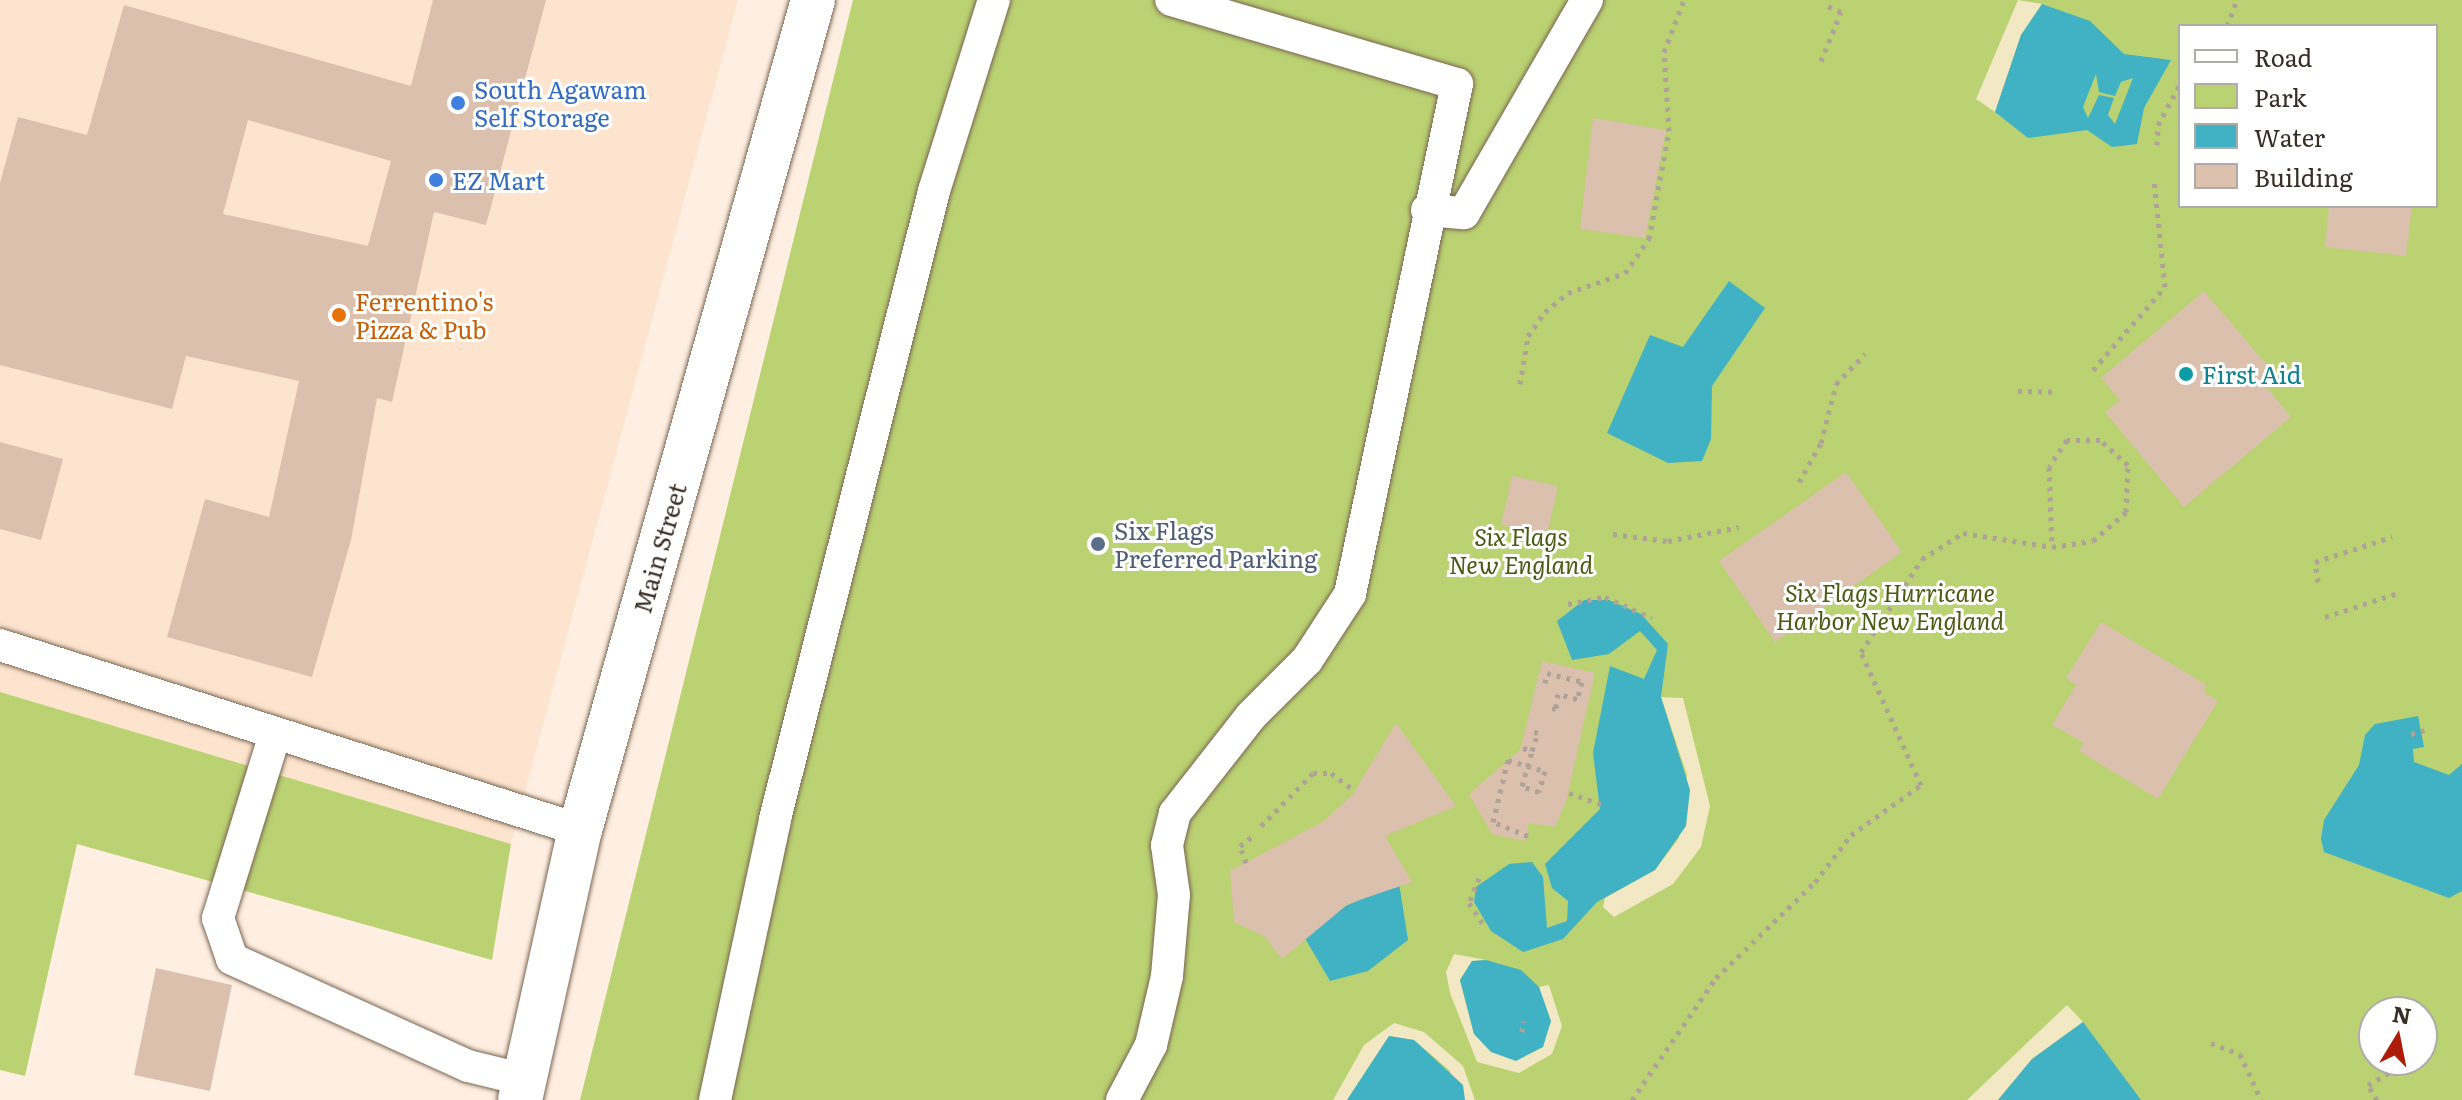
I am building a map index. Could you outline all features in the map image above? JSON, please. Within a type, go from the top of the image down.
[{"type":"main road","name":"Main Street","points":[[522,1090],[580,830],[813,0]]},
{"type":"lane","points":[[715,1100],[775,819],[934,191],[994,0]]},
{"type":"lane","points":[[1122,1100],[1151,1045],[1167,976],[1174,895],[1167,845],[1175,813],[1251,716],[1307,660],[1350,594],[1404,313],[1457,84],[1171,0]]},
{"type":"lane","points":[[1427,210],[1464,213],[1587,0]]},
{"type":"lane","points":[[0,645],[580,830]]},
{"type":"lane","points":[[275,734],[218,918],[232,959],[522,1090]]},
{"type":"path","points":[[1520,384],[1528,336],[1545,312],[1568,293],[1625,273],[1649,239],[1669,131],[1664,52],[1684,0]]},
{"type":"path","points":[[2228,24],[2237,0]]},
{"type":"path","points":[[1821,61],[1841,12],[1825,5]]},
{"type":"path","points":[[2157,145],[2158,125],[2178,88]]},
{"type":"path","points":[[2093,370],[2165,287],[2154,181]]},
{"type":"path","points":[[1799,482],[1821,443],[1836,384],[1865,354]]},
{"type":"path","points":[[2018,391],[2057,392]]},
{"type":"path","points":[[1632,1100],[1716,978],[1815,882],[1851,835],[1921,785],[1861,652],[1922,559],[1963,533],[2052,547],[2093,541],[2126,512],[2128,465],[2100,440],[2067,440],[2049,467],[2052,547]]},
{"type":"path","points":[[1613,534],[1668,541],[1739,527]]},
{"type":"path","points":[[2318,582],[2315,562],[2392,537]]},
{"type":"path","points":[[2325,617],[2398,593]]},
{"type":"path","points":[[1568,604],[1605,597],[1652,618]]},
{"type":"path","points":[[1545,683],[1547,673],[1582,682],[1577,699],[1555,693],[1556,709],[1549,707]]},
{"type":"path","points":[[2411,734],[2430,729]]},
{"type":"path","points":[[1528,836],[1493,822],[1508,760],[1520,763],[1533,767],[1545,771],[1539,792],[1522,786],[1526,774],[1529,762],[1532,751],[1538,733],[1531,731]]},
{"type":"path","points":[[1523,748],[1532,751]]},
{"type":"path","points":[[1261,826],[1313,773],[1331,773],[1355,791]]},
{"type":"path","points":[[1569,793],[1601,804]]},
{"type":"path","points":[[1246,863],[1240,846],[1254,835]]},
{"type":"path","points":[[1479,878],[1469,903],[1485,927]]},
{"type":"path","points":[[1522,1032],[1523,1021]]},
{"type":"path","points":[[2211,1043],[2240,1054],[2261,1100]]},
{"type":"path","points":[[2377,1100],[2368,1085],[2383,1076]]},
{"type":"shaded area","points":[[0,0],[738,0],[511,844],[0,692]]},
{"type":"green space","name":"Six Flags New England","points":[[853,0],[2462,0],[2462,1100],[580,1100]]},
{"type":"green space","points":[[0,692],[511,844],[492,960],[77,844],[25,1076],[0,1070]]},
{"type":"sand","points":[[2018,0],[2042,4],[2021,35],[1995,112],[1976,99]]},
{"type":"sand","points":[[1661,697],[1683,698],[1710,806],[1701,847],[1673,884],[1614,917],[1603,907],[1605,898],[1655,870],[1679,838],[1687,775]]},
{"type":"sand","points":[[1454,954],[1486,960],[1472,961],[1460,980],[1474,1034],[1551,1023],[1539,987],[1549,985],[1562,1026],[1552,1054],[1519,1073],[1477,1062],[1450,993],[1446,972]]},
{"type":"sand","points":[[2067,1005],[2083,1022],[2032,1059],[1998,1100],[1967,1100]]},
{"type":"sand","points":[[1394,1023],[1424,1032],[1463,1066],[1475,1100],[1465,1100],[1449,1070],[1414,1040],[1389,1036],[1347,1100],[1333,1100],[1364,1045]]},
{"type":"water","points":[[2042,4],[2090,21],[2124,54],[2171,60],[2144,108],[2137,144],[2112,147],[2087,130],[2028,138],[1995,112],[2021,35]],"holes":[[[2096,74],[2099,92],[2115,96],[2121,82],[2133,78],[2115,124],[2108,115],[2114,98],[2099,95],[2088,118],[2083,107]]]},
{"type":"water","points":[[1729,281],[1765,308],[1712,386],[1711,439],[1702,461],[1668,463],[1607,433],[1650,335],[1683,347]]},
{"type":"water","points":[[1584,600],[1609,600],[1641,614],[1668,644],[1661,697],[1690,790],[1686,826],[1655,870],[1597,902],[1563,939],[1523,952],[1491,931],[1474,902],[1476,887],[1509,864],[1532,862],[1543,877],[1547,928],[1567,921],[1568,901],[1552,888],[1545,864],[1600,809],[1593,753],[1610,666],[1644,679],[1657,650],[1640,631],[1609,654],[1572,660],[1557,621]]},
{"type":"water","points":[[2418,716],[2424,747],[2413,749],[2414,762],[2449,775],[2462,764],[2462,891],[2449,898],[2324,852],[2321,839],[2324,820],[2359,765],[2365,735],[2375,724]]},
{"type":"water","points":[[1399,883],[1408,940],[1368,971],[1330,981],[1306,940],[1285,932]]},
{"type":"water","points":[[1486,960],[1521,970],[1539,987],[1551,1021],[1543,1047],[1516,1061],[1491,1052],[1474,1034],[1460,980],[1472,961]]},
{"type":"water","points":[[2083,1022],[2141,1100],[1998,1100],[2032,1059]]},
{"type":"water","points":[[1389,1036],[1414,1040],[1463,1085],[1465,1100],[1347,1100]]},
{"type":"building","points":[[433,0],[546,0],[486,225],[434,212],[392,402],[377,398],[351,540],[312,677],[167,637],[205,499],[269,517],[299,381],[186,356],[172,409],[0,365],[0,183],[18,117],[87,135],[124,5],[411,86]],"holes":[[[248,120],[391,161],[368,246],[223,214]]]},
{"type":"building","points":[[1593,118],[1666,130],[1645,238],[1580,229]]},
{"type":"building","points":[[2329,208],[2412,208],[2406,256],[2325,247]]},
{"type":"building","name":"First Aid","points":[[2204,291],[2271,370],[2260,379],[2291,417],[2184,507],[2105,412],[2120,400],[2101,378]]},
{"type":"building","points":[[0,442],[63,459],[41,540],[0,529]]},
{"type":"building","points":[[1846,472],[1902,552],[1775,642],[1719,561]]},
{"type":"building","points":[[1512,476],[1558,486],[1547,535],[1501,525]]},
{"type":"building","points":[[2101,622],[2207,685],[2203,692],[2218,701],[2158,799],[2079,751],[2084,743],[2052,725],[2076,685],[2066,678]]},
{"type":"building","points":[[1542,661],[1595,673],[1566,802],[1555,827],[1529,823],[1525,841],[1492,834],[1469,794],[1520,750]]},
{"type":"building","points":[[1396,723],[1456,806],[1385,836],[1412,882],[1348,904],[1282,959],[1264,936],[1234,922],[1230,871],[1324,821],[1353,794]]},
{"type":"building","points":[[156,968],[232,985],[210,1091],[134,1075]]},
{"type":"place","name":"South Agawam Self Storage","points":[[458,103]]},
{"type":"place","name":"EZ Mart","points":[[436,180]]},
{"type":"place","name":"Ferrentino's Pizza & Pub","points":[[339,315]]},
{"type":"place","name":"First Aid","points":[[2186,374]]},
{"type":"place","name":"Six Flags Preferred Parking","points":[[1098,544]]},
{"type":"park label","name":"Six Flags Hurricane Harbor New England","points":[[1890,606]]}]
